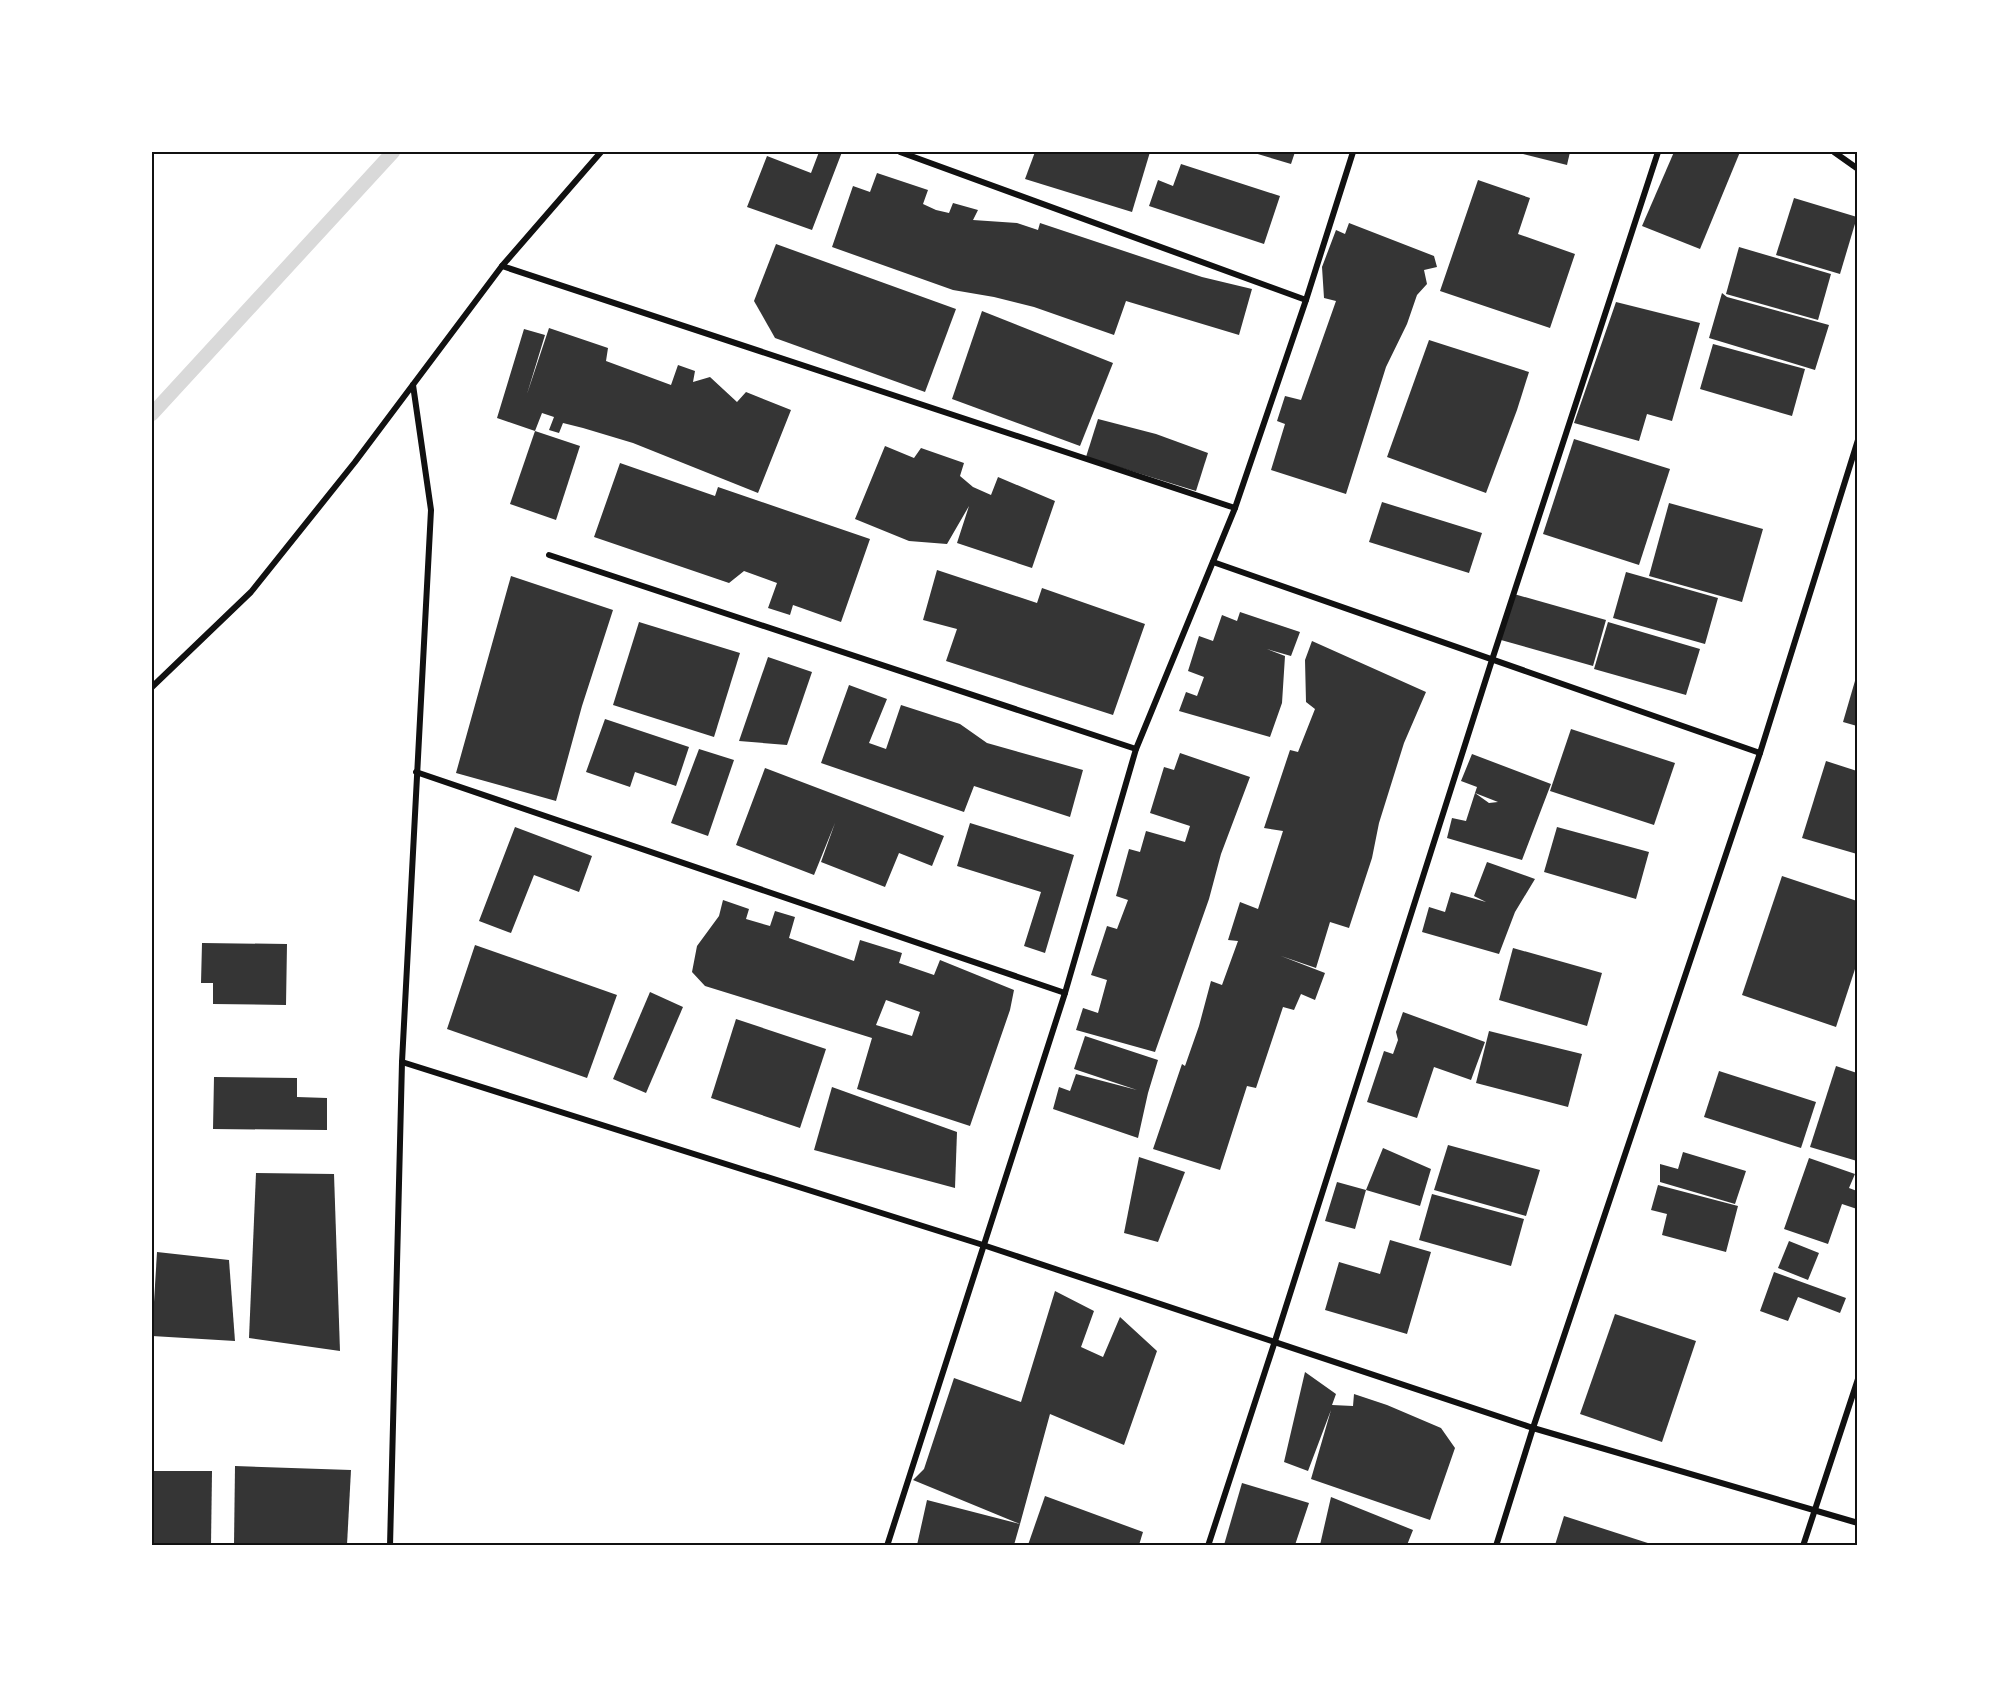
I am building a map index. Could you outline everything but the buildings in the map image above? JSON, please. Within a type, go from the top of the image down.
[{"type":"street","points":[[581,174],[596,152]]},
{"type":"street","points":[[152,687],[251,592],[355,462],[502,266],[601,152]]},
{"type":"street","points":[[900,152],[1306,300]]},
{"type":"street","points":[[887,1545],[1065,993],[1136,749],[1235,508],[1306,300],[1353,152]]},
{"type":"street","points":[[1208,1545],[1492,660],[1658,152]]},
{"type":"street","points":[[1834,152],[1857,169]]},
{"type":"street","points":[[502,266],[1235,508]]},
{"type":"street","points":[[390,1545],[402,1062],[431,510],[413,385]]},
{"type":"street","points":[[1496,1545],[1533,1428],[1760,753],[1857,440]]},
{"type":"street","points":[[549,555],[1136,749]]},
{"type":"street","points":[[1213,562],[1760,753]]},
{"type":"street","points":[[416,772],[1065,993]]},
{"type":"street","points":[[402,1062],[983,1245],[1533,1428],[1857,1523]]},
{"type":"street","points":[[1803,1545],[1857,1379]]},
{"type":"waterway","points":[[152,414],[393,152]]}]
